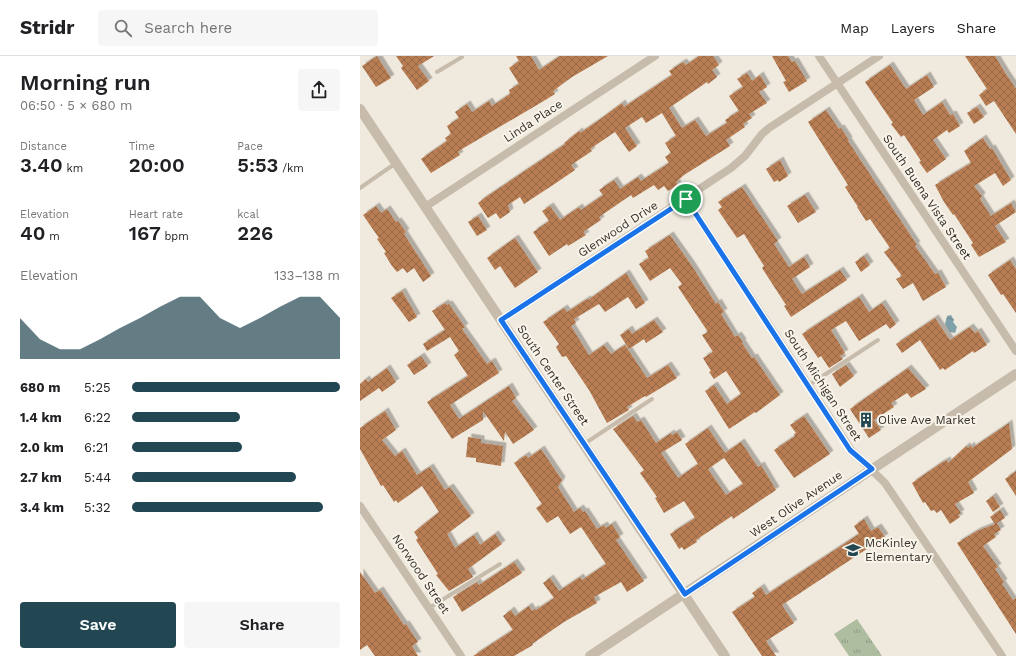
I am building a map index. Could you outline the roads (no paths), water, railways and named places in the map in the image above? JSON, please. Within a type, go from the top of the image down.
[{"type":"street","name":"Linda Place","points":[[425,207],[654,56]]},
{"type":"street","name":"South Buena Vista Street","points":[[819,56],[1016,351]]},
{"type":"street","name":"Glenwood Drive","points":[[501,320],[686,199],[741,160],[762,134],[769,128],[879,56]]},
{"type":"street","name":"South Center Street","points":[[360,109],[725,656]]},
{"type":"street","name":"South Michigan Street","points":[[686,199],[850,450],[885,482],[1002,656]]},
{"type":"street","name":"West Olive Avenue","points":[[590,656],[1016,374]]},
{"type":"street","name":"Norwood Street","points":[[360,506],[461,656]]},
{"type":"lane","points":[[438,72],[462,56]]},
{"type":"lane","points":[[360,188],[396,163]]},
{"type":"lane","points":[[808,385],[878,340]]},
{"type":"lane","points":[[584,444],[652,399]]},
{"type":"lane","points":[[429,608],[500,564]]},
{"type":"water","points":[[951,315],[954,320],[953,322],[957,327],[955,333],[950,332],[945,324],[947,316]]},
{"type":"place","name":"Olive Ave Market","points":[[866,420]]},
{"type":"place","name":"McKinley Elementary","points":[[853,550]]}]
